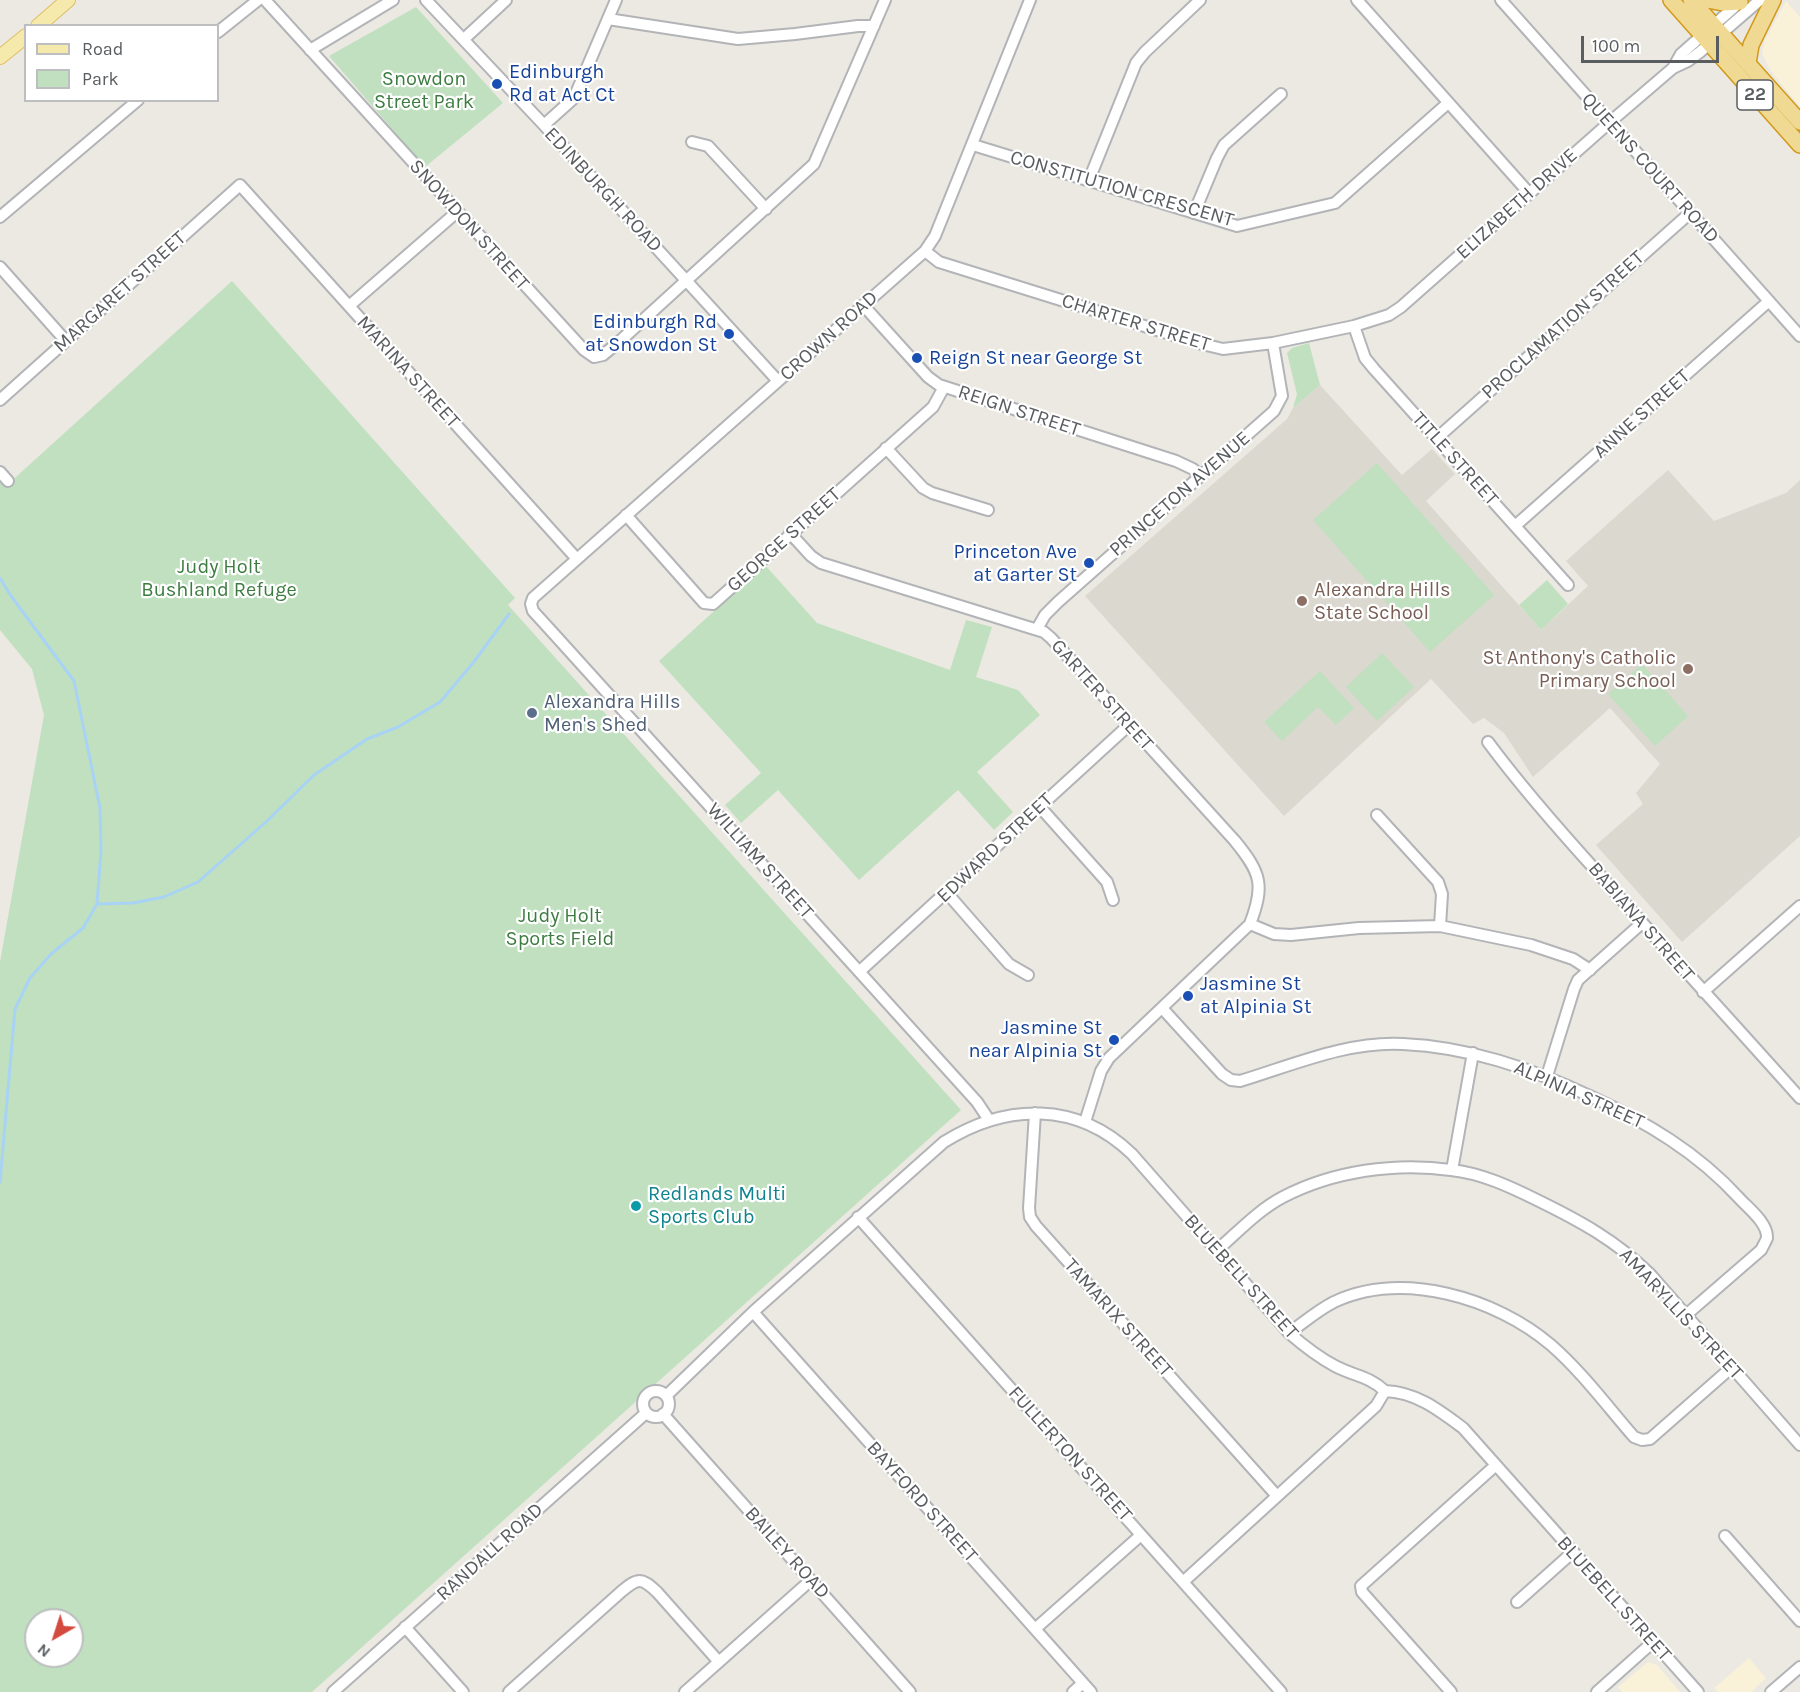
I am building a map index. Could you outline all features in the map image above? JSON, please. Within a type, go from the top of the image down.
[{"type":"highway","name":"22","points":[[1671,0],[1748,63],[1800,122]]},
{"type":"highway","name":"22","points":[[1691,0],[1712,35],[1800,145]]},
{"type":"highway","points":[[1707,0],[1723,3],[1741,1]]},
{"type":"highway","points":[[1748,63],[1751,45],[1773,0]]},
{"type":"main road","points":[[40,24],[68,0]]},
{"type":"main road","points":[[0,57],[24,38]]},
{"type":"street","points":[[219,31],[258,0]]},
{"type":"street","name":"SNOWDON STREET","points":[[265,0],[584,350],[594,357],[603,355],[687,281]]},
{"type":"street","points":[[310,50],[393,0]]},
{"type":"street","name":"EDINBURGH ROAD","points":[[426,0],[544,125],[778,381]]},
{"type":"street","points":[[464,39],[506,0]]},
{"type":"street","points":[[544,125],[574,98],[616,0]]},
{"type":"street","points":[[687,281],[814,164],[885,0]]},
{"type":"street","name":"CROWN ROAD","points":[[531,604],[533,598],[925,251],[935,236],[1030,0]]},
{"type":"street","points":[[1089,180],[1136,63],[1145,51],[1200,0]]},
{"type":"street","points":[[1357,0],[1529,193]]},
{"type":"street","name":"QUEENS COURT ROAD","points":[[1501,0],[1800,336]]},
{"type":"street","points":[[1712,35],[1760,0]]},
{"type":"street","points":[[1712,35],[1741,1]]},
{"type":"street","points":[[608,19],[738,39],[874,26]]},
{"type":"street","name":"ELIZABETH DRIVE","points":[[1353,326],[1389,315],[1401,307],[1673,68],[1688,61],[1712,35]]},
{"type":"street","points":[[1194,213],[1224,145],[1281,94]]},
{"type":"street","points":[[0,217],[136,102]]},
{"type":"street","name":"CONSTITUTION CRESCENT","points":[[973,145],[1237,226],[1335,203],[1448,103]]},
{"type":"street","points":[[692,142],[708,146],[766,209]]},
{"type":"street","name":"MARINA STREET","points":[[240,185],[577,559]]},
{"type":"street","name":"MARGARET STREET","points":[[0,400],[240,185]]},
{"type":"street","points":[[349,306],[457,212]]},
{"type":"street","name":"PROCLAMATION STREET","points":[[1437,438],[1690,213]]},
{"type":"street","name":"CHARTER STREET","points":[[925,251],[939,262],[1223,349],[1273,343],[1353,326]]},
{"type":"street","points":[[0,267],[65,340]]},
{"type":"street","name":"ANNE STREET","points":[[1515,526],[1769,302]]},
{"type":"street","name":"REIGN STREET","points":[[863,305],[928,377],[944,387],[1176,460],[1193,469],[1200,476]]},
{"type":"street","name":"TITLE STREET","points":[[1353,326],[1365,358],[1568,585]]},
{"type":"street","name":"PRINCETON AVENUE","points":[[1037,629],[1045,615],[1058,602],[1280,404],[1281,383],[1273,343]]},
{"type":"street","name":"GEORGE STREET","points":[[626,515],[704,603],[713,604],[936,403],[944,387]]},
{"type":"street","points":[[886,448],[923,488],[932,493],[987,510]]},
{"type":"street","name":"GARTER STREET","points":[[790,533],[811,556],[821,563],[1037,629],[1051,638],[1235,841],[1255,868],[1259,876],[1260,890],[1250,924]]},
{"type":"street","name":"WILLIAM STREET","points":[[531,604],[533,610],[548,627],[977,1102],[988,1120]]},
{"type":"street","name":"EDWARD STREET","points":[[860,971],[1129,724]]},
{"type":"street","name":"BABIANA STREET","points":[[1488,742],[1516,780],[1800,1098]]},
{"type":"street","points":[[1040,807],[1107,882],[1113,900]]},
{"type":"street","points":[[1377,815],[1438,882],[1442,894],[1440,926]]},
{"type":"street","points":[[947,893],[1009,964],[1028,975]]},
{"type":"street","points":[[1703,992],[1800,906]]},
{"type":"street","points":[[1547,1076],[1578,980],[1642,923]]},
{"type":"street","points":[[1085,1122],[1105,1065],[1115,1052],[1250,924],[1274,934],[1291,936],[1359,928],[1440,926],[1532,945],[1573,959],[1590,970]]},
{"type":"street","name":"ALPINIA STREET","points":[[1162,1008],[1222,1074],[1231,1080],[1240,1081],[1349,1048],[1378,1043],[1404,1044],[1473,1053],[1547,1076],[1630,1114],[1695,1157],[1728,1186],[1765,1227],[1767,1239],[1761,1250],[1686,1315]]},
{"type":"street","points":[[1452,1170],[1473,1053]]},
{"type":"street","name":"BLUEBELL STREET","points":[[910,1170],[964,1129],[988,1120],[1035,1113],[1064,1116],[1085,1122],[1114,1139],[1132,1154],[1289,1334],[1337,1367],[1375,1382],[1385,1391],[1400,1392],[1436,1408],[1463,1428],[1698,1692]]},
{"type":"street","name":"TAMARIX STREET","points":[[1035,1113],[1030,1217],[1277,1496]]},
{"type":"street","name":"AMARYLLIS STREET","points":[[1216,1251],[1257,1215],[1281,1198],[1307,1186],[1338,1176],[1369,1170],[1407,1168],[1452,1170],[1517,1191],[1586,1224],[1629,1254],[1800,1445]]},
{"type":"street","name":"RANDALL ROAD","points":[[333,1692],[646,1413],[643,1403],[646,1395],[657,1391],[666,1396],[753,1312],[910,1170]]},
{"type":"street","name":"FULLERTON STREET","points":[[858,1217],[1281,1692]]},
{"type":"street","points":[[1289,1334],[1334,1302],[1372,1290],[1418,1288],[1461,1298],[1518,1323],[1550,1344],[1567,1359],[1634,1437],[1642,1440],[1650,1439],[1732,1367]]},
{"type":"street","name":"BAYFORD STREET","points":[[753,1312],[1091,1692]]},
{"type":"street","points":[[1183,1582],[1376,1406],[1385,1391]]},
{"type":"street","points":[[646,1413],[654,1417],[663,1414],[669,1404],[666,1396]]},
{"type":"street","name":"BAILEY ROAD","points":[[663,1414],[910,1692]]},
{"type":"street","points":[[1451,1692],[1362,1592],[1361,1586],[1496,1465]]},
{"type":"street","points":[[1035,1629],[1141,1535]]},
{"type":"street","points":[[1725,1536],[1800,1622]]},
{"type":"street","points":[[1517,1602],[1573,1552]]},
{"type":"street","points":[[509,1692],[622,1591],[634,1581],[641,1580],[647,1582],[657,1592],[719,1662]]},
{"type":"street","points":[[685,1692],[811,1580]]},
{"type":"street","points":[[405,1627],[463,1692]]},
{"type":"street","points":[[1597,1692],[1653,1642]]},
{"type":"street","points":[[1771,1692],[1800,1667]]},
{"type":"street","points":[[1073,1692],[1083,1683]]},
{"type":"shaded area","points":[[1786,1],[1800,17],[1800,107],[1770,70],[1762,54],[1765,40]]},
{"type":"shaded area","points":[[1320,385],[1402,475],[1432,449],[1455,474],[1426,501],[1541,630],[1588,586],[1566,561],[1668,470],[1714,521],[1786,493],[1800,480],[1800,836],[1682,942],[1596,845],[1643,804],[1636,793],[1660,764],[1610,708],[1533,777],[1504,733],[1484,718],[1473,724],[1431,679],[1284,816],[1085,596],[1287,419],[1293,408]]},
{"type":"shaded area","points":[[1749,1658],[1766,1678],[1751,1692],[1718,1692],[1714,1688]]},
{"type":"shaded area","points":[[1648,1662],[1657,1665],[1680,1692],[1622,1692],[1618,1687]]},
{"type":"green space","name":"Snowdon Street Park","points":[[416,7],[503,103],[425,167],[329,56]]},
{"type":"green space","points":[[232,281],[515,598],[508,605],[961,1110],[312,1692],[0,1692],[0,962],[44,715],[32,669],[0,630],[0,480],[6,486]]},
{"type":"green space","points":[[1309,343],[1320,385],[1293,408],[1297,394],[1287,353],[1292,348]]},
{"type":"green space","points":[[1377,463],[1494,595],[1430,652],[1313,520]]},
{"type":"green space","points":[[765,565],[817,623],[950,670],[966,620],[992,627],[976,677],[1018,690],[1040,715],[977,772],[1013,812],[994,830],[958,790],[859,880],[778,790],[741,823],[725,805],[761,773],[659,661]]},
{"type":"green space","points":[[1547,580],[1568,604],[1541,630],[1519,605]]},
{"type":"green space","points":[[1382,653],[1414,687],[1377,721],[1346,687]]},
{"type":"green space","points":[[1642,664],[1688,716],[1655,746],[1608,694]]},
{"type":"green space","points":[[1320,671],[1353,709],[1336,725],[1318,707],[1282,741],[1264,722]]},
{"type":"waterway","points":[[0,578],[74,681],[100,808],[101,851],[97,904],[83,928],[51,954],[30,978],[15,1009],[0,1182]]},
{"type":"waterway","points":[[97,904],[133,903],[164,897],[198,882],[267,821],[314,775],[367,739],[398,727],[440,702],[473,663],[509,614]]},
{"type":"place","name":"Edinburgh Rd at Act Ct","points":[[497,84]]},
{"type":"place","name":"Edinburgh Rd at Snowdon St","points":[[729,334]]},
{"type":"place","name":"Reign St near George St","points":[[917,358]]},
{"type":"place","name":"Princeton Ave at Garter St","points":[[1089,563]]},
{"type":"place","name":"Alexandra Hills State School","points":[[1302,601]]},
{"type":"place","name":"St Anthony's Catholic Primary School","points":[[1688,669]]},
{"type":"place","name":"Alexandra Hills Men's Shed","points":[[532,713]]},
{"type":"place","name":"Jasmine St at Alpinia St","points":[[1188,996]]},
{"type":"place","name":"Jasmine St near Alpinia St","points":[[1114,1040]]},
{"type":"place","name":"Redlands Multi Sports Club","points":[[636,1206]]},
{"type":"park label","name":"Judy Holt Bushland Refuge","points":[[219,578]]},
{"type":"park label","name":"Judy Holt Sports Field","points":[[560,928]]}]
